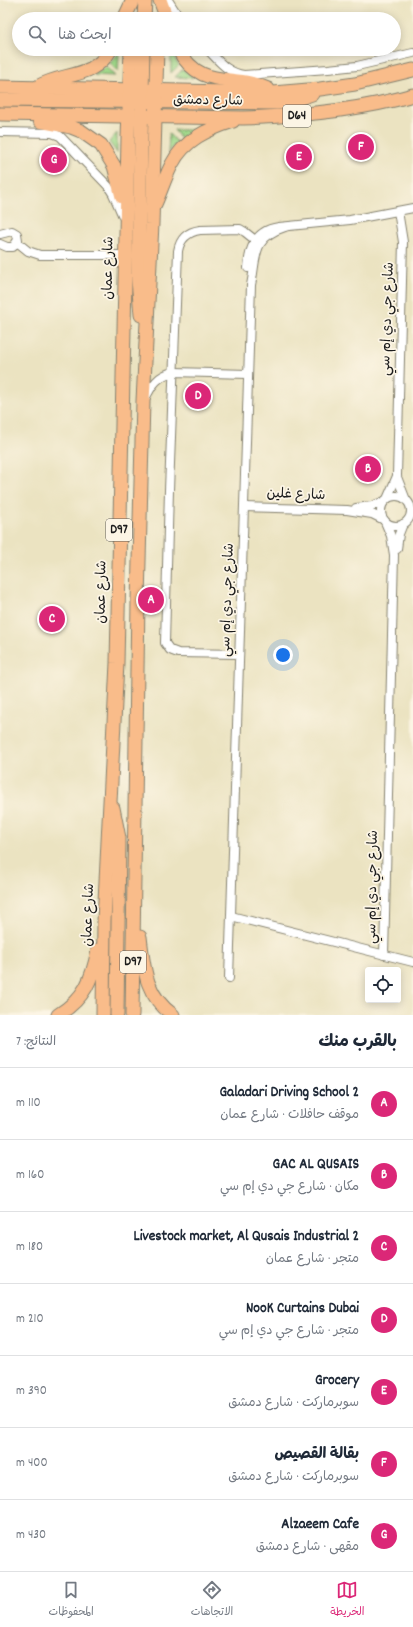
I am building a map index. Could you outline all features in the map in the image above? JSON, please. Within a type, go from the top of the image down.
[{"type":"main road","points":[[127,12],[133,0]]},
{"type":"main road","points":[[133,0],[133,12]]},
{"type":"main road","points":[[144,12],[145,0]]},
{"type":"main road","points":[[158,12],[159,0]]},
{"type":"main road","points":[[159,0],[164,12]]},
{"type":"main road","points":[[35,88],[55,79],[84,72],[104,60],[107,56]]},
{"type":"main road","name":"شارع عمان","points":[[132,56],[153,207],[143,401],[132,1015]]},
{"type":"main road","points":[[142,56],[138,105],[138,280],[139,304],[146,334]]},
{"type":"main road","name":"شارع عمان","points":[[138,105],[155,97],[157,56]]},
{"type":"main road","points":[[183,56],[187,62],[205,75],[217,79],[254,84],[273,93]]},
{"type":"main road","name":"شارع دمشق","points":[[0,114],[27,115],[138,105],[155,97],[273,93],[320,89],[355,84],[413,70]]},
{"type":"main road","name":"شارع دمشق","points":[[0,87],[35,88],[138,105],[243,118],[322,113],[364,107],[413,95]]},
{"type":"main road","points":[[155,97],[284,102],[306,97],[320,89]]},
{"type":"main road","points":[[0,100],[138,105]]},
{"type":"main road","name":"شارع عمان","points":[[103,1015],[104,921],[117,663],[126,226],[138,105]]},
{"type":"main road","points":[[27,115],[39,120],[81,130],[101,145],[114,166],[120,192],[127,207]]},
{"type":"main road","points":[[153,207],[172,164],[184,146],[210,130],[243,118]]},
{"type":"main road","points":[[110,797],[117,823],[119,838],[117,1015]]},
{"type":"main road","points":[[133,914],[138,926],[146,980],[160,1004],[173,1015]]},
{"type":"main road","points":[[58,1015],[78,999],[88,985],[94,972],[104,921]]},
{"type":"street","points":[[168,0],[176,12]]},
{"type":"street","points":[[401,56],[413,53]]},
{"type":"street","points":[[214,56],[226,69],[244,75],[328,70],[357,66],[400,56]]},
{"type":"street","points":[[0,132],[52,133],[60,136],[111,190],[126,226]]},
{"type":"street","name":"شارع جي دي إم سي","points":[[251,285],[248,273],[249,256],[255,240],[268,230],[343,221],[413,208]]},
{"type":"street","name":"شارع جي دي إم سي","points":[[386,500],[397,476],[403,242],[398,211]]},
{"type":"street","name":"شارع جي دي إم سي","points":[[229,978],[251,285],[254,261],[258,248],[266,237],[278,229],[285,227]]},
{"type":"street","points":[[239,654],[178,653],[170,650],[165,643],[178,251],[181,241],[185,236],[194,231],[235,229],[245,232],[255,240]]},
{"type":"street","points":[[0,234],[9,230],[14,232],[18,237],[17,242]]},
{"type":"street","points":[[17,242],[28,251],[40,255],[126,256]]},
{"type":"street","points":[[0,244],[10,247],[17,242]]},
{"type":"street","points":[[143,401],[154,383],[167,373],[248,374]]},
{"type":"street","name":"شارع جي دي إم سي","points":[[397,476],[409,502]]},
{"type":"street","name":"شارع غلين","points":[[348,510],[372,506],[397,496],[409,502]]},
{"type":"street","points":[[385,521],[381,513],[382,504],[386,500]]},
{"type":"street","points":[[408,521],[411,513],[409,502]]},
{"type":"street","name":"شارع غلين","points":[[244,507],[348,510],[372,514],[396,526],[408,521]]},
{"type":"street","name":"شارع جي دي إم سي","points":[[384,954],[394,555],[392,536],[385,521]]},
{"type":"street","name":"شارع جي دي إم سي","points":[[394,555],[399,534],[408,521]]},
{"type":"street","name":"شارع جي دي إم سي","points":[[231,916],[413,962]]},
{"type":"green space","points":[[116,56],[119,56],[118,72],[110,63]]},
{"type":"green space","points":[[171,56],[173,56],[179,65],[171,73]]},
{"type":"green space","points":[[106,67],[115,76],[94,75]]},
{"type":"green space","points":[[183,69],[192,76],[192,78],[175,77]]},
{"type":"green space","points":[[174,130],[192,130],[181,139]]},
{"type":"green space","points":[[117,133],[117,153],[109,142]]},
{"type":"green space","points":[[169,134],[177,142],[168,153]]},
{"type":"place","name":"بقالة القصيص","points":[[361,147]]},
{"type":"place","name":"Grocery","points":[[299,157]]},
{"type":"place","name":"Alzaeem Cafe","points":[[54,160]]},
{"type":"place","name":"NooK Curtains Dubai","points":[[198,396]]},
{"type":"place","name":"GAC AL QUSAIS","points":[[368,469]]},
{"type":"place","name":"Galadari Driving School 2","points":[[151,600]]},
{"type":"place","name":"Livestock market, Al Qusais Industrial 2","points":[[52,619]]}]
